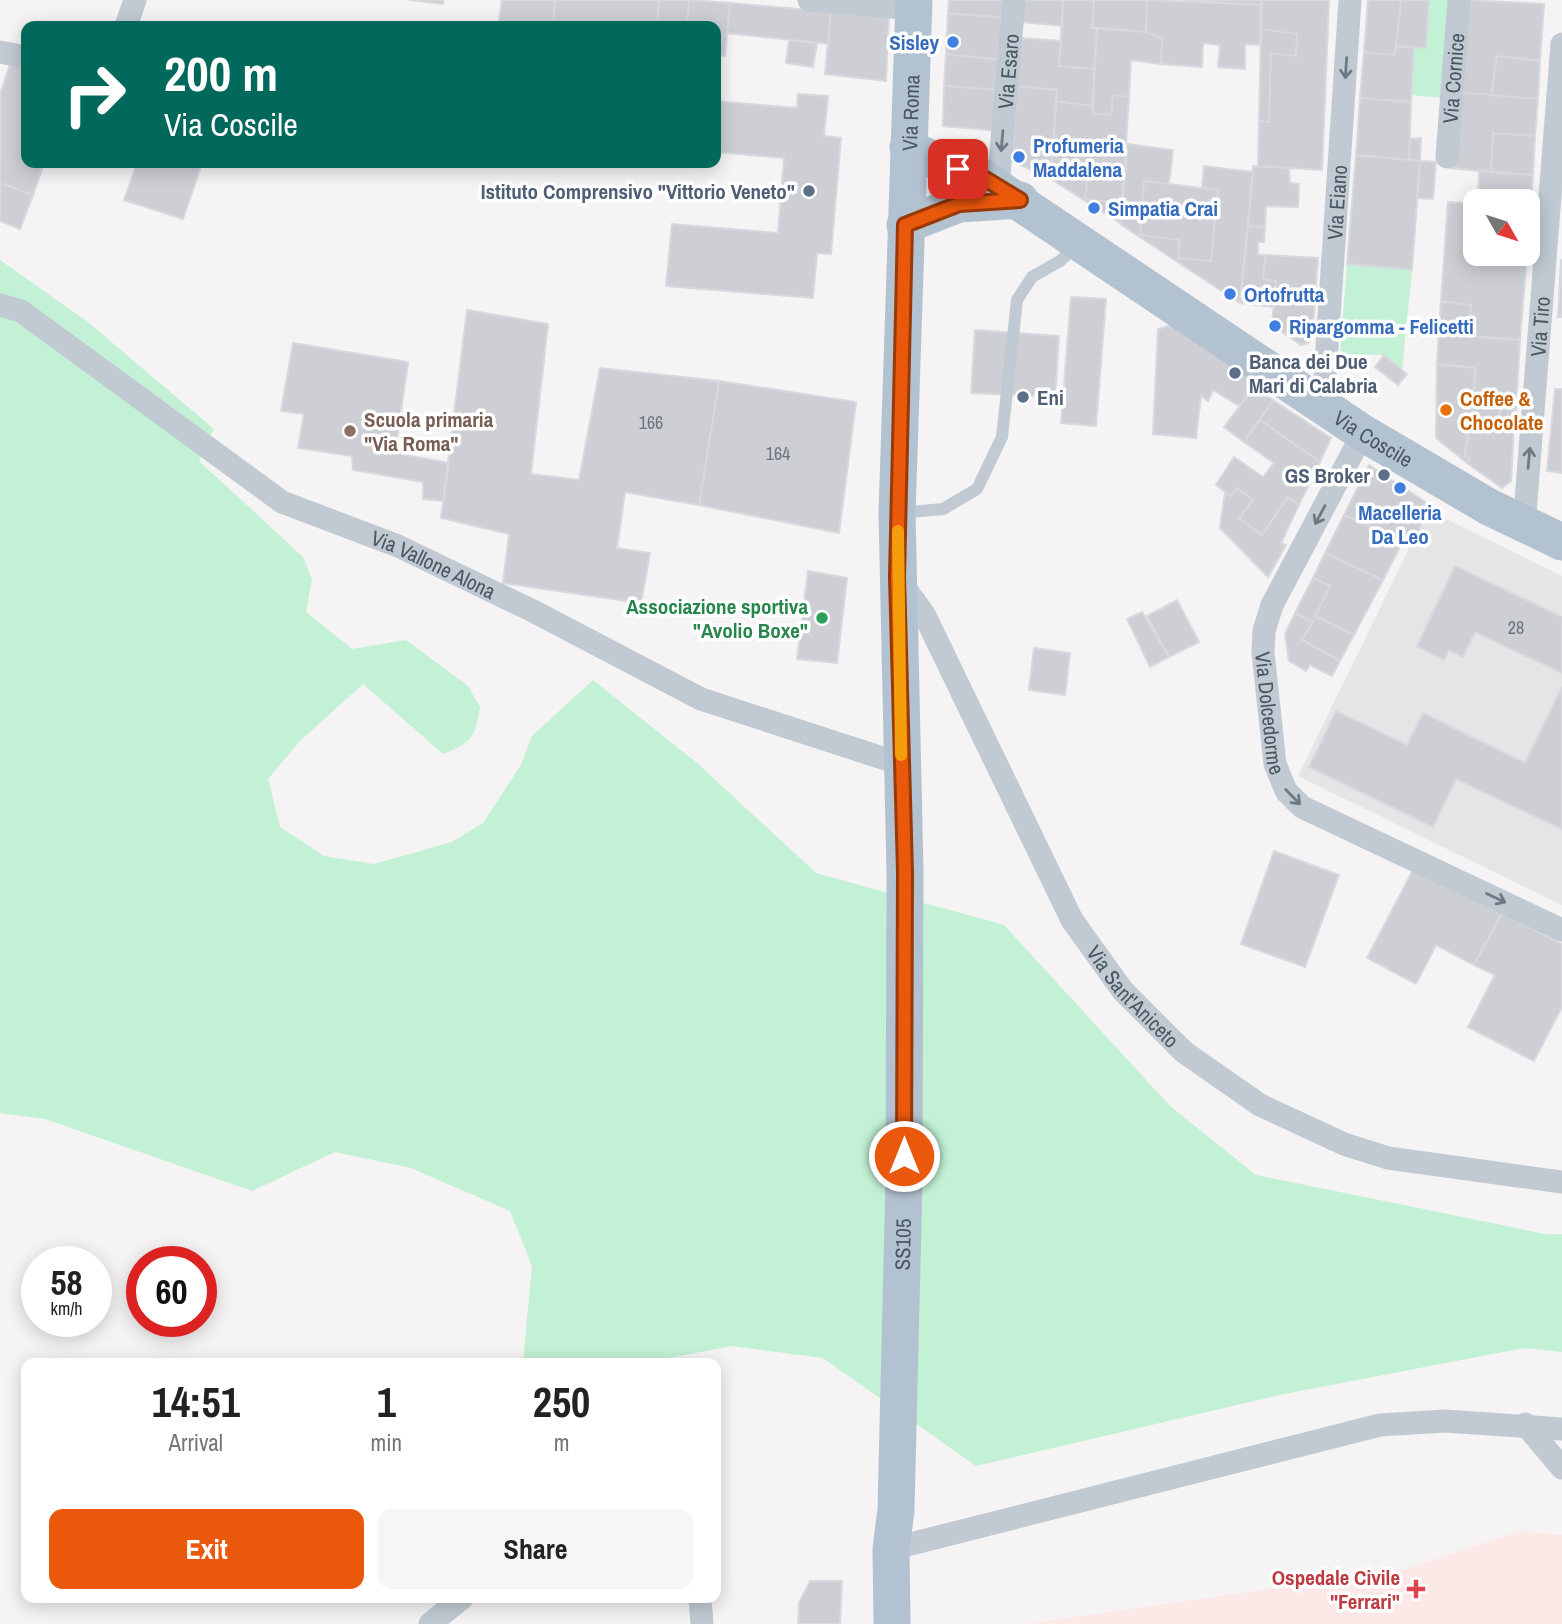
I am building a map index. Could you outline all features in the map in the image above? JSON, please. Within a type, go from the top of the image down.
[{"type":"main road","name":"Via Roma","points":[[905,225],[914,4]]},
{"type":"main road","name":"Via Coscile","points":[[908,148],[939,163],[977,174],[1081,241],[1363,433],[1524,526],[1562,542]]},
{"type":"main road","points":[[905,225],[959,204],[1009,194]]},
{"type":"main road","name":"SS105","points":[[892,1624],[891,1549],[896,1510],[904,1181],[905,872],[897,513],[905,225]]},
{"type":"street","points":[[128,21],[135,0]]},
{"type":"street","points":[[809,0],[914,4]]},
{"type":"street","name":"Via Esaro","points":[[1009,194],[1014,0]]},
{"type":"street","name":"Via Eiano","points":[[1323,407],[1350,0]]},
{"type":"street","name":"Via Cornice","points":[[1447,157],[1459,0]]},
{"type":"street","name":"Via Tiro","points":[[1524,526],[1562,44]]},
{"type":"street","points":[[0,52],[21,56]]},
{"type":"street","name":"Via Vallone Alona","points":[[0,305],[21,311],[282,502],[398,546],[533,611],[701,699],[901,764]]},
{"type":"street","name":"Via Dolcedorme","points":[[1363,433],[1272,605],[1264,631],[1263,652],[1275,764],[1286,791],[1303,807],[1562,930]]},
{"type":"street","name":"Via Sant'Aniceto","points":[[897,577],[924,614],[1072,920],[1123,991],[1184,1052],[1260,1105],[1344,1144],[1388,1158],[1562,1182]]},
{"type":"street","points":[[891,1549],[1380,1425],[1445,1421],[1525,1424],[1562,1429]]},
{"type":"street","points":[[1525,1424],[1562,1468]]},
{"type":"street","points":[[430,1624],[456,1603]]},
{"type":"street","points":[[700,1603],[702,1624]]},
{"type":"lane","points":[[897,513],[943,509],[977,489],[1002,437],[1017,300],[1032,277],[1060,261],[1081,241]]},
{"type":"shaded area","points":[[1428,510],[1562,576],[1562,905],[1298,776]]},
{"type":"shaded area","name":"Ospedale Civile \"Ferrari\"","points":[[1521,1531],[1562,1535],[1562,1624],[1025,1624],[1403,1570]]},
{"type":"green space","points":[[1429,0],[1453,0],[1444,98],[1411,95],[1414,48],[1426,47]]},
{"type":"green space","points":[[0,260],[89,323],[214,429],[199,461],[303,557],[312,579],[306,612],[352,649],[406,640],[468,686],[480,707],[471,738],[443,754],[363,684],[300,741],[268,779],[280,827],[324,856],[374,864],[452,842],[483,823],[521,765],[532,736],[593,680],[697,763],[816,873],[1004,925],[1170,1106],[1256,1175],[1545,1234],[1562,1234],[1562,1352],[1524,1348],[1279,1395],[976,1466],[823,1358],[732,1346],[668,1358],[523,1358],[532,1266],[510,1211],[411,1168],[335,1152],[252,1191],[45,1119],[0,1113]]},
{"type":"green space","points":[[1347,264],[1412,270],[1402,370],[1384,355],[1340,354]]},
{"type":"building","points":[[409,0],[443,0],[443,4]]},
{"type":"building","points":[[502,0],[555,0],[553,21],[499,20]]},
{"type":"building","points":[[555,0],[659,0],[657,21],[553,21]]},
{"type":"building","points":[[659,0],[689,0],[687,21],[657,21]]},
{"type":"building","points":[[689,0],[730,3],[725,56],[721,56],[721,21],[687,21]]},
{"type":"building","points":[[949,0],[1007,0],[1006,18],[948,13]]},
{"type":"building","points":[[1023,0],[1063,0],[1062,26],[1022,22]]},
{"type":"building","points":[[1063,0],[1094,0],[1092,28],[1097,28],[1094,69],[1059,66]]},
{"type":"building","points":[[1094,0],[1147,0],[1146,32],[1092,28]]},
{"type":"building","points":[[1147,0],[1261,5],[1260,45],[1245,44],[1245,69],[1218,67],[1220,45],[1203,43],[1202,67],[1161,64],[1162,38],[1146,32]]},
{"type":"building","points":[[1183,0],[1262,0],[1261,5]]},
{"type":"building","points":[[1262,0],[1329,0],[1322,170],[1258,166],[1259,121],[1269,122],[1271,53],[1296,56],[1297,34],[1261,29]]},
{"type":"building","points":[[1368,0],[1401,0],[1395,55],[1364,52]]},
{"type":"building","points":[[1401,0],[1429,0],[1426,48],[1396,46]]},
{"type":"building","points":[[1463,0],[1544,4],[1540,61],[1497,56],[1491,95],[1456,92]]},
{"type":"building","points":[[730,3],[831,12],[828,44],[727,33]]},
{"type":"building","points":[[831,12],[889,17],[886,81],[825,74]]},
{"type":"building","points":[[948,13],[1006,18],[1003,60],[946,54]]},
{"type":"building","points":[[1097,28],[1146,32],[1162,38],[1161,64],[1131,60],[1129,97],[1113,95],[1111,115],[1092,113]]},
{"type":"building","points":[[1261,29],[1297,34],[1296,56],[1271,53],[1269,122],[1259,121]]},
{"type":"building","points":[[1019,38],[1061,41],[1059,66],[1094,69],[1093,106],[1056,101],[1057,90],[1017,86]]},
{"type":"building","points":[[789,40],[817,43],[813,67],[786,63]]},
{"type":"building","points":[[1396,46],[1414,48],[1411,102],[1360,98],[1364,52],[1395,55]]},
{"type":"building","points":[[946,54],[1003,60],[1001,90],[944,86]]},
{"type":"building","points":[[1497,56],[1540,61],[1538,99],[1491,95]]},
{"type":"building","points":[[11,62],[21,66],[21,168],[42,168],[33,195],[0,183],[0,94]]},
{"type":"building","points":[[944,86],[1001,90],[998,131],[943,126]]},
{"type":"building","points":[[1017,86],[1057,90],[1051,179],[1012,161]]},
{"type":"building","points":[[1456,92],[1538,99],[1535,136],[1493,133],[1491,172],[1450,168]]},
{"type":"building","name":"Istituto Comprensivo \"Vittorio Veneto\"","points":[[798,94],[828,96],[824,136],[841,138],[831,254],[817,253],[813,298],[666,286],[672,224],[778,233],[784,158],[721,152],[721,101],[797,108]]},
{"type":"building","points":[[1113,95],[1129,97],[1122,203],[1085,199],[1088,175],[1052,172],[1056,101],[1093,106],[1092,113],[1111,115]]},
{"type":"building","points":[[1360,98],[1411,102],[1409,160],[1356,155]]},
{"type":"building","points":[[1493,133],[1535,136],[1533,175],[1491,172]]},
{"type":"building","points":[[1421,138],[1420,161],[1409,160],[1410,139]]},
{"type":"building","points":[[1128,144],[1173,150],[1169,184],[1144,181],[1140,235],[1180,240],[1178,258],[1211,261],[1218,190],[1202,188],[1204,166],[1253,172],[1240,303],[1120,224]]},
{"type":"building","points":[[1356,155],[1420,161],[1412,270],[1347,264]]},
{"type":"building","points":[[1420,161],[1436,162],[1433,199],[1417,198]]},
{"type":"building","points":[[1253,166],[1289,168],[1290,183],[1299,184],[1298,207],[1266,206],[1265,228],[1248,226]]},
{"type":"building","points":[[135,168],[200,168],[183,219],[124,200]]},
{"type":"building","points":[[1479,171],[1533,175],[1532,189],[1478,189]]},
{"type":"building","points":[[1052,172],[1088,175],[1085,199],[1122,203],[1120,223],[1051,179]]},
{"type":"building","points":[[1144,181],[1218,190],[1211,261],[1178,258],[1180,240],[1140,235]]},
{"type":"building","points":[[0,183],[33,195],[20,229],[0,221]]},
{"type":"building","points":[[1448,202],[1463,203],[1463,266],[1526,266],[1520,340],[1469,336],[1471,305],[1441,301]]},
{"type":"building","points":[[1248,226],[1265,228],[1264,242],[1258,242],[1258,255],[1266,255],[1263,279],[1276,281],[1274,307],[1240,303]]},
{"type":"building","points":[[1266,255],[1318,258],[1312,339],[1308,343],[1301,345],[1272,325],[1276,281],[1263,279]]},
{"type":"building","points":[[1561,260],[1562,317],[1558,317]]},
{"type":"building","points":[[1071,297],[1106,299],[1096,426],[1061,423]]},
{"type":"building","points":[[1441,301],[1471,305],[1469,336],[1520,340],[1516,410],[1500,409],[1499,422],[1471,419],[1476,368],[1437,364]]},
{"type":"building","points":[[467,310],[548,324],[531,474],[579,480],[600,368],[719,381],[699,505],[625,492],[617,548],[650,553],[641,603],[503,583],[509,534],[441,518]]},
{"type":"building","points":[[1178,323],[1257,382],[1239,406],[1213,390],[1208,401],[1201,396],[1196,438],[1153,434],[1158,329]]},
{"type":"building","points":[[975,330],[1059,336],[1055,397],[971,393]]},
{"type":"building","name":"Scuola primaria \"Via Roma\"","points":[[293,343],[408,362],[395,453],[449,463],[443,501],[423,499],[423,482],[353,470],[352,456],[298,448],[304,414],[281,411]]},
{"type":"building","points":[[1384,355],[1407,374],[1398,385],[1375,367]]},
{"type":"building","points":[[1437,364],[1476,368],[1465,456],[1470,459],[1467,463],[1436,438]]},
{"type":"building","points":[[719,381],[856,402],[839,533],[699,505]]},
{"type":"building","points":[[1254,387],[1273,400],[1244,442],[1224,427]]},
{"type":"building","points":[[1555,389],[1562,389],[1562,473],[1547,471]]},
{"type":"building","points":[[1273,400],[1331,438],[1320,462],[1260,420]]},
{"type":"building","points":[[1500,409],[1516,410],[1514,425],[1499,422]]},
{"type":"building","points":[[1471,419],[1514,425],[1511,481],[1502,488],[1467,463],[1470,459],[1465,456]]},
{"type":"building","points":[[1260,420],[1320,462],[1299,505],[1288,497],[1262,535],[1239,518],[1253,500],[1237,488],[1231,496],[1216,485],[1234,457],[1263,477],[1274,463],[1244,442]]},
{"type":"building","points":[[1369,465],[1430,505],[1412,545],[1344,515]]},
{"type":"building","points":[[1237,488],[1253,500],[1239,518],[1262,535],[1288,497],[1299,505],[1281,543],[1286,545],[1268,577],[1220,528],[1225,492],[1231,496]]},
{"type":"building","points":[[1344,515],[1403,541],[1383,580],[1325,553]]},
{"type":"building","points":[[1325,553],[1383,580],[1354,635],[1315,616],[1330,586],[1313,578]]},
{"type":"building","points":[[1455,566],[1562,617],[1562,673],[1475,632],[1463,657],[1449,650],[1444,660],[1417,646]]},
{"type":"building","name":"Associazione sportiva \"Avolio Boxe\"","points":[[808,571],[847,578],[837,663],[797,659]]},
{"type":"building","points":[[1313,578],[1330,586],[1315,616],[1354,635],[1340,661],[1302,640],[1313,622],[1295,613]]},
{"type":"building","points":[[1177,600],[1199,642],[1169,657],[1147,616]]},
{"type":"building","points":[[1142,612],[1169,657],[1150,667],[1127,619]]},
{"type":"building","points":[[1295,613],[1313,622],[1302,640],[1340,661],[1332,676],[1310,665],[1306,671],[1289,661],[1285,634]]},
{"type":"building","points":[[1034,648],[1070,653],[1065,695],[1029,690]]},
{"type":"building","points":[[1562,687],[1562,829],[1456,779],[1433,827],[1309,767],[1336,711],[1407,745],[1423,713],[1525,763]]},
{"type":"building","points":[[1274,851],[1339,875],[1305,967],[1241,944]]},
{"type":"building","points":[[1414,868],[1502,913],[1474,965],[1436,945],[1416,984],[1367,958]]},
{"type":"building","points":[[1502,913],[1562,944],[1562,1007],[1534,1061],[1468,1027],[1495,975],[1474,965]]},
{"type":"building","points":[[810,1581],[842,1581],[840,1624],[798,1624],[799,1603]]},
{"type":"slow traffic","points":[[898,531],[901,755]]},
{"type":"place","name":"Sisley","points":[[953,42]]},
{"type":"place","name":"Profumeria Maddalena","points":[[1019,157]]},
{"type":"place","name":"Istituto Comprensivo \"Vittorio Veneto\"","points":[[809,191]]},
{"type":"place","name":"Simpatia Crai","points":[[1094,208]]},
{"type":"place","name":"Ortofrutta","points":[[1230,294]]},
{"type":"place","name":"Ripargomma - Felicetti","points":[[1275,326]]},
{"type":"place","name":"Banca dei Due Mari di Calabria","points":[[1235,373]]},
{"type":"place","name":"Eni","points":[[1023,397]]},
{"type":"place","name":"Coffee & Chocolate","points":[[1446,410]]},
{"type":"place","name":"Scuola primaria \"Via Roma\"","points":[[350,431]]},
{"type":"place","name":"GS Broker","points":[[1384,475]]},
{"type":"place","name":"Macelleria Da Leo","points":[[1400,488]]},
{"type":"place","name":"Associazione sportiva \"Avolio Boxe\"","points":[[822,618]]},
{"type":"place","name":"Ospedale Civile \"Ferrari\"","points":[[1416,1589]]},
{"type":"route","points":[[904,1156],[905,872],[897,513],[905,225],[959,204],[1020,200],[977,174],[958,169]]}]
